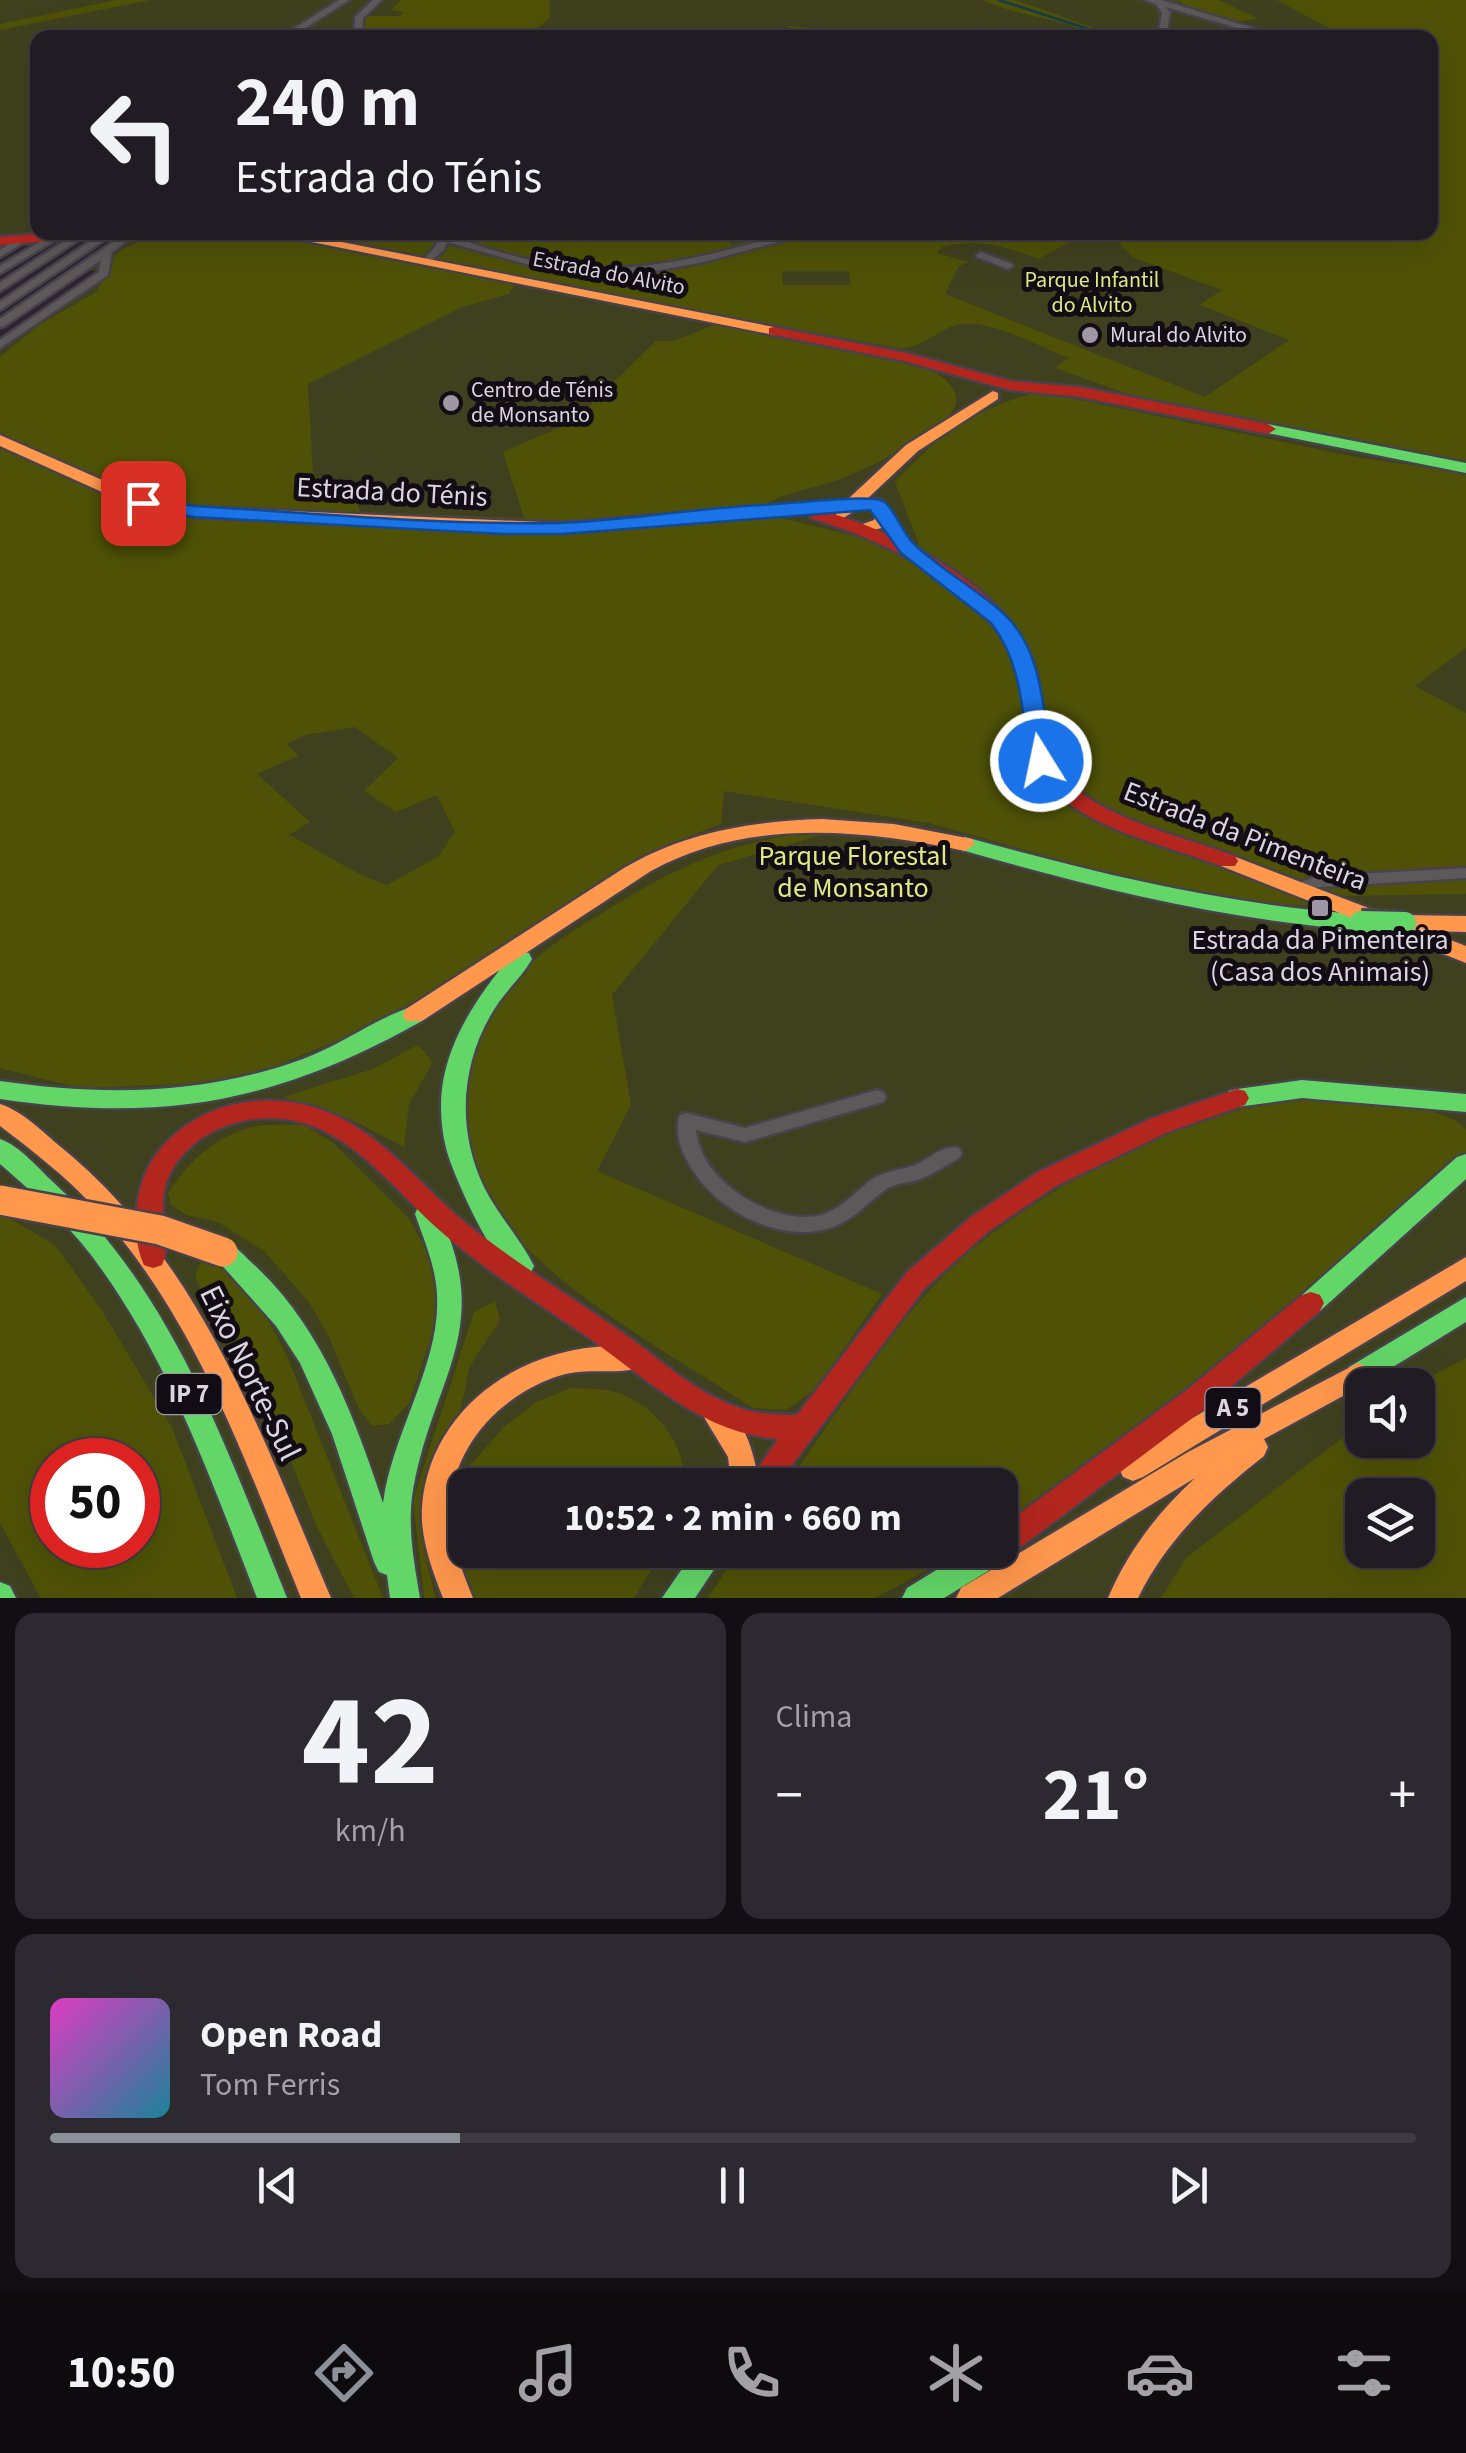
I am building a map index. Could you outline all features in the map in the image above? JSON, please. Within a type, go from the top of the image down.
[{"type":"main road","points":[[0,241],[30,239]]},
{"type":"main road","name":"Estrada do Alvito","points":[[347,240],[436,249],[877,351],[939,368],[982,388]]},
{"type":"main road","points":[[852,515],[884,475],[912,448],[958,417],[967,401],[982,388],[1080,392],[1466,468]]},
{"type":"main road","name":"Estrada do Ténis","points":[[0,440],[126,496],[178,510],[562,528],[794,510],[852,515]]},
{"type":"main road","points":[[884,475],[878,494],[884,513]]},
{"type":"main road","points":[[852,515],[870,503],[884,513]]},
{"type":"main road","name":"Estrada da Pimenteira","points":[[884,513],[894,534],[908,549]]},
{"type":"main road","name":"Estrada da Pimenteira","points":[[852,515],[908,549],[998,619],[1024,662],[1041,761],[1058,784],[1109,816],[1466,955]]},
{"type":"main road","points":[[0,1090],[50,1099],[131,1103],[215,1094],[287,1076],[393,1027],[658,860],[700,842],[793,824],[880,824],[940,836],[1155,896],[1218,909],[1319,921],[1466,924]]},
{"type":"main road","points":[[554,1300],[489,1226],[464,1178],[452,1116],[452,1092],[461,1050],[484,1002],[518,962],[610,896],[678,857],[724,837]]},
{"type":"main road","points":[[772,1468],[893,1308],[946,1252],[1048,1179],[1204,1107],[1248,1094],[1302,1089],[1466,1103]]},
{"type":"main road","points":[[153,1257],[151,1203],[163,1163],[192,1134],[220,1118],[245,1110],[290,1110],[326,1120],[366,1148],[479,1249],[713,1409],[768,1429],[801,1427]]},
{"type":"main road","name":"Eixo Norte-Sul","points":[[0,1113],[98,1192],[153,1257],[187,1309],[222,1377],[316,1598]]},
{"type":"main road","name":"IP 7","points":[[0,1149],[69,1211],[115,1263],[152,1319],[201,1421],[272,1598]]},
{"type":"main road","points":[[1018,1533],[1243,1363],[1466,1164]]},
{"type":"main road","points":[[404,1598],[396,1534],[399,1489],[447,1346],[455,1295],[446,1249],[416,1195]]},
{"type":"main road","points":[[0,1200],[184,1236],[224,1252],[272,1292],[307,1345],[404,1598]]},
{"type":"main road","name":"A 5","points":[[1018,1535],[1466,1268]]},
{"type":"main road","name":"A 5","points":[[971,1598],[1198,1461],[1328,1393],[1466,1308]]},
{"type":"main road","points":[[458,1598],[444,1554],[436,1509],[447,1456],[462,1430],[494,1395],[530,1374],[570,1361],[637,1358]]},
{"type":"main road","points":[[1123,1598],[1140,1558],[1163,1525],[1215,1476],[1328,1393]]},
{"type":"main road","points":[[713,1409],[742,1454],[743,1468]]},
{"type":"main road","points":[[677,1598],[699,1568]]},
{"type":"main road","points":[[916,1598],[965,1568]]},
{"type":"street","points":[[296,30],[345,0]]},
{"type":"street","points":[[358,30],[359,17],[378,0]]},
{"type":"street","points":[[1154,1],[1166,12],[1190,12]]},
{"type":"street","points":[[1154,1],[1254,30]]},
{"type":"street","points":[[1163,30],[1166,12]]},
{"type":"street","points":[[0,254],[24,239]]},
{"type":"street","points":[[0,270],[47,240]]},
{"type":"street","points":[[0,288],[73,240]]},
{"type":"street","points":[[0,307],[109,240]]},
{"type":"street","points":[[0,324],[110,240]]},
{"type":"street","points":[[0,346],[104,273],[111,240]]},
{"type":"street","points":[[433,240],[436,249],[465,245],[501,258],[622,272],[662,268],[778,240]]},
{"type":"street","points":[[981,255],[1008,266]]},
{"type":"street","points":[[0,288],[20,293]]},
{"type":"street","points":[[0,307],[41,317]]},
{"type":"street","points":[[1298,889],[1318,882],[1466,873]]},
{"type":"street","points":[[877,1097],[745,1135],[686,1120],[685,1137],[703,1171],[728,1196],[743,1206],[795,1223],[831,1220],[888,1179],[914,1174],[953,1153]]},
{"type":"green space","name":"Parque Florestal de Monsanto","points":[[0,0],[1466,0],[1466,1598],[0,1598],[0,349],[109,275],[87,269],[129,240],[1438,240],[1438,30],[30,30],[30,238],[0,240]]},
{"type":"shaded area","points":[[116,0],[150,0],[0,30],[0,24]]},
{"type":"shaded area","points":[[401,0],[549,0],[550,18],[535,30],[360,30],[364,16],[400,16],[403,12],[391,10]]},
{"type":"shaded area","points":[[983,0],[1015,0],[1100,30],[1084,30]]},
{"type":"shaded area","points":[[1154,0],[1219,0],[1257,18],[1216,19],[1180,1]]},
{"type":"shaded area","points":[[1277,0],[1466,0],[1466,462],[1142,399],[1055,368],[1069,358],[982,325],[957,325],[914,346],[898,348],[306,240],[729,240],[731,245],[754,240],[1081,240],[1067,243],[1039,259],[991,245],[941,247],[937,253],[968,262],[958,267],[945,294],[1205,397],[1289,340],[1200,305],[1222,290],[1134,258],[1116,240],[1438,240],[1438,30],[1333,30]],"holes":[[[782,271],[849,271],[850,285],[783,285]]]},
{"type":"shaded area","points":[[789,26],[837,30],[788,30]]},
{"type":"shaded area","points":[[144,240],[292,240],[516,283],[508,294],[462,307],[308,384],[313,475],[356,501],[360,512],[524,518],[503,452],[573,422],[656,341],[674,341],[717,324],[928,367],[950,384],[955,393],[954,408],[926,434],[859,471],[761,507],[760,513],[913,550],[919,544],[895,482],[926,451],[961,425],[999,405],[1041,392],[1361,458],[1466,473],[1466,648],[1415,686],[1466,713],[1466,894],[1339,896],[1317,906],[1231,902],[1131,880],[929,823],[724,791],[721,824],[662,847],[373,1026],[236,1082],[79,1088],[0,1068],[0,357],[39,325],[98,291],[108,263],[122,249]],"holes":[[[355,727],[398,758],[364,791],[396,812],[437,795],[455,832],[439,856],[387,885],[289,835],[310,822],[257,774],[298,756],[287,744],[305,735]]]},
{"type":"shaded area","points":[[832,832],[718,865],[612,995],[631,1105],[597,1171],[882,1294],[816,1389],[786,1410],[753,1408],[601,1309],[527,1248],[500,1216],[481,1184],[472,1156],[468,1098],[480,1041],[492,1014],[507,989],[555,943],[660,879],[714,855],[771,839]]},
{"type":"shaded area","points":[[418,1045],[433,1062],[409,1104],[404,1147],[348,1118],[283,1097],[373,1069]]},
{"type":"shaded area","points":[[1298,1097],[1362,1100],[1435,1112],[1466,1130],[1466,1152],[1295,1314],[1018,1514],[1018,1468],[798,1468],[903,1321],[974,1248],[1042,1199],[1119,1155],[1196,1121],[1255,1104]]},
{"type":"shaded area","points":[[263,1125],[304,1125],[332,1142],[410,1220],[431,1259],[439,1312],[410,1402],[389,1424],[372,1426],[359,1409],[329,1337],[309,1302],[264,1251],[218,1222],[187,1215],[171,1205],[168,1193],[208,1148],[234,1133]]},
{"type":"shaded area","points":[[0,1213],[55,1245],[101,1309],[172,1428],[237,1598],[41,1598],[0,1523]]},
{"type":"shaded area","points":[[203,1257],[253,1290],[287,1356],[383,1598],[354,1598],[316,1525],[273,1415],[208,1309],[195,1275]]},
{"type":"shaded area","points":[[495,1301],[500,1320],[470,1366],[427,1564],[436,1598],[424,1598],[413,1500],[474,1312]]},
{"type":"shaded area","points":[[1466,1358],[1466,1598],[1161,1598],[1186,1558],[1345,1436],[1345,1458],[1435,1458],[1435,1374]]},
{"type":"shaded area","points":[[571,1388],[626,1396],[664,1426],[684,1468],[468,1468],[504,1427],[536,1402]]},
{"type":"shaded area","points":[[459,1568],[652,1568],[634,1598],[462,1598]]},
{"type":"shaded area","points":[[727,1568],[931,1568],[875,1598],[708,1598]]},
{"type":"waterway","points":[[999,0],[1091,30]]},
{"type":"traffic: fast","points":[[1268,429],[1466,468]]},
{"type":"traffic: fast","points":[[965,844],[1210,904],[1361,922]]},
{"type":"traffic: fast","points":[[1361,922],[1405,923]]},
{"type":"traffic: fast","points":[[521,959],[490,998],[468,1037],[456,1074],[453,1111],[458,1149],[472,1187],[521,1266]]},
{"type":"traffic: fast","points":[[0,1090],[110,1101],[163,1100],[214,1093],[315,1064],[414,1015]]},
{"type":"traffic: fast","points":[[1237,1098],[1302,1089],[1466,1103]]},
{"type":"traffic: fast","points":[[0,1149],[88,1233],[154,1327],[198,1415],[272,1598]]},
{"type":"traffic: fast","points":[[1311,1303],[1466,1164]]},
{"type":"traffic: fast","points":[[405,1598],[397,1531],[399,1491],[408,1451],[449,1327],[450,1294],[443,1258],[427,1214]]},
{"type":"traffic: fast","points":[[223,1252],[286,1317],[309,1354],[345,1434],[389,1562]]},
{"type":"traffic: fast","points":[[1369,1368],[1466,1308]]},
{"type":"traffic: fast","points":[[677,1598],[700,1568]]},
{"type":"traffic: fast","points":[[917,1598],[966,1568]]},
{"type":"traffic: slow","points":[[309,240],[774,331]]},
{"type":"traffic: slow","points":[[842,514],[912,448],[993,396]]},
{"type":"traffic: slow","points":[[0,440],[119,494],[194,512],[563,528],[850,505]]},
{"type":"traffic: slow","points":[[852,504],[875,504],[885,513],[881,523],[863,527]]},
{"type":"traffic: slow","points":[[414,1015],[632,873],[679,849],[750,831],[822,826],[894,831],[965,844]]},
{"type":"traffic: slow","points":[[1228,861],[1466,955]]},
{"type":"traffic: slow","points":[[1405,923],[1466,924]]},
{"type":"traffic: slow","points":[[0,1113],[89,1185],[149,1256],[179,1302],[253,1447],[316,1598]]},
{"type":"traffic: slow","points":[[0,1200],[160,1230],[223,1252]]},
{"type":"traffic: slow","points":[[1133,1468],[1466,1268]]},
{"type":"traffic: slow","points":[[458,1598],[440,1542],[436,1508],[448,1456],[461,1434],[496,1396],[542,1370],[584,1359],[637,1358]]},
{"type":"traffic: slow","points":[[971,1598],[1198,1461],[1345,1382]]},
{"type":"traffic: slow","points":[[713,1409],[742,1454],[743,1468]]},
{"type":"traffic: slow","points":[[1123,1598],[1148,1553],[1178,1514],[1254,1447]]},
{"type":"traffic: jam","points":[[0,241],[30,239]]},
{"type":"traffic: jam","points":[[774,331],[906,357],[1010,385],[1080,392],[1268,429]]},
{"type":"traffic: jam","points":[[816,514],[907,550],[967,590],[992,613],[1012,638],[1025,666],[1039,745],[1051,774],[1062,787],[1117,820],[1228,861]]},
{"type":"traffic: jam","points":[[773,1468],[916,1280],[980,1224],[1047,1179],[1160,1125],[1237,1098]]},
{"type":"traffic: jam","points":[[153,1257],[151,1194],[170,1153],[188,1136],[232,1114],[256,1109],[305,1113],[362,1143],[470,1241],[685,1393],[741,1421],[801,1427]]},
{"type":"traffic: jam","points":[[1018,1532],[1197,1398],[1311,1303]]},
{"type":"place","name":"Mural do Alvito","points":[[1090,335]]},
{"type":"place","name":"Centro de Ténis de Monsanto","points":[[451,403]]},
{"type":"place","name":"Estrada da Pimenteira (Casa dos Animais)","points":[[1320,908]]},
{"type":"route","points":[[143,503],[194,512],[502,528],[562,528],[875,504],[886,513],[889,527],[908,549],[998,619],[1011,636],[1024,662],[1041,761]]},
{"type":"park label","name":"Parque Infantil do Alvito","points":[[1092,292]]}]
